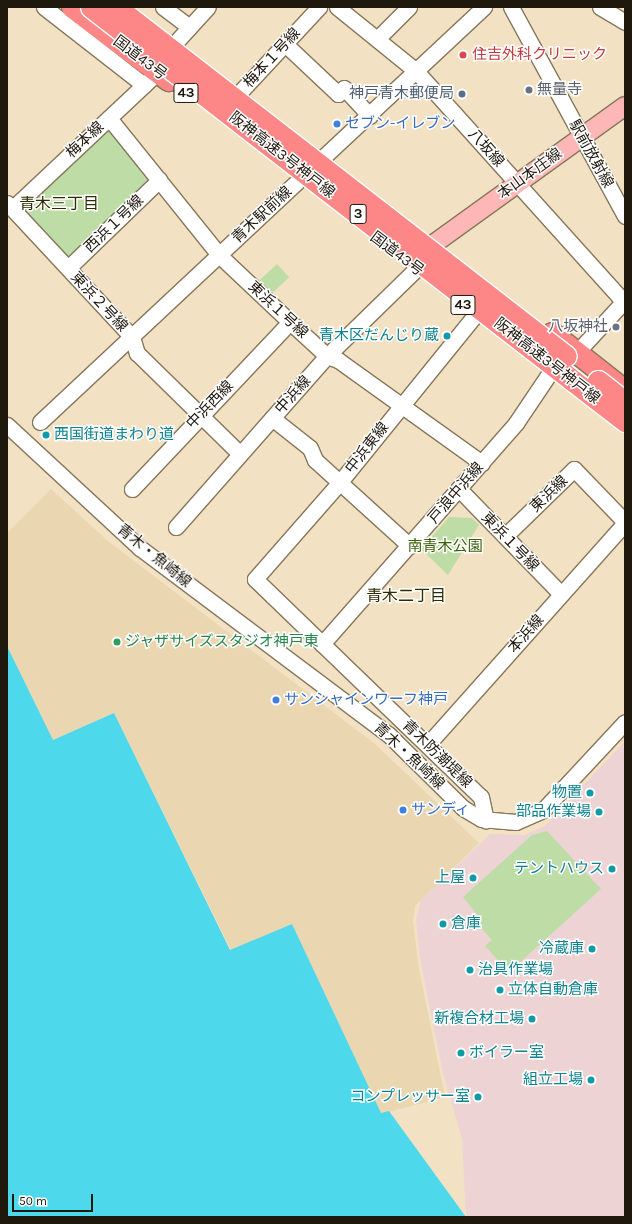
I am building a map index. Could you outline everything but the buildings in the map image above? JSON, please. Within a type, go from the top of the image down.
[{"type":"highway","name":"国道43号","points":[[72,7],[151,78],[300,180],[476,314],[549,366],[625,432]]},
{"type":"highway","name":"阪神高速3号神戸線","points":[[91,7],[549,366],[625,421]]},
{"type":"highway","name":"阪神高速3号神戸線","points":[[116,7],[625,402]]},
{"type":"highway","name":"43","points":[[131,7],[182,34],[241,91],[625,391]]},
{"type":"highway","points":[[549,366],[625,435]]},
{"type":"main road","name":"本山本庄線","points":[[435,243],[625,106]]},
{"type":"street","points":[[44,7],[151,78]]},
{"type":"street","points":[[163,7],[182,34],[208,7]]},
{"type":"street","name":"梅本１号線","points":[[241,91],[319,7]]},
{"type":"street","name":"八坂線","points":[[337,7],[378,38],[416,71],[624,301]]},
{"type":"street","points":[[378,38],[409,7]]},
{"type":"street","name":"青木駅前線","points":[[40,422],[370,116],[484,7]]},
{"type":"street","name":"駅前放射線","points":[[510,7],[625,216]]},
{"type":"street","points":[[600,7],[625,22]]},
{"type":"street","points":[[285,44],[338,94],[344,88],[370,116]]},
{"type":"street","name":"梅本線","points":[[10,205],[109,118],[151,78]]},
{"type":"street","name":"東浜１号線","points":[[109,118],[219,255],[290,322],[327,356],[338,360],[482,463]]},
{"type":"street","name":"西浜１号線","points":[[68,268],[159,180]]},
{"type":"street","name":"東浜２号線","points":[[10,205],[132,337],[137,353],[239,453]]},
{"type":"street","name":"中浜線","points":[[176,527],[239,453],[327,356],[416,269]]},
{"type":"street","points":[[577,352],[624,301]]},
{"type":"street","name":"中浜東線","points":[[255,579],[340,482],[400,405],[476,314]]},
{"type":"street","name":"中浜西線","points":[[132,489],[200,415],[290,322]]},
{"type":"street","name":"戸浪中浜線","points":[[322,644],[516,424],[549,366]]},
{"type":"street","points":[[272,418],[310,448],[315,460],[410,546]]},
{"type":"street","name":"青木・魚崎線","points":[[7,425],[140,548],[373,723],[463,808],[486,820],[516,822],[543,810],[625,722]]},
{"type":"street","name":"東浜線","points":[[505,536],[574,469],[625,523]]},
{"type":"street","name":"東浜１号線","points":[[459,489],[562,594]]},
{"type":"street","name":"本浜線","points":[[428,744],[625,523]]},
{"type":"street","name":"青木防潮堤線","points":[[255,579],[428,744],[480,797],[486,820]]},
{"type":"shaded area","points":[[51,489],[109,542],[375,744],[479,843],[415,906],[413,921],[419,969],[445,1097],[381,1114],[292,924],[231,950],[114,713],[53,740],[7,646],[7,533]]},
{"type":"shaded area","points":[[625,741],[625,1217],[466,1217],[462,1139],[442,1069],[420,959],[416,920],[421,900],[490,834],[524,835],[545,826]]},
{"type":"green space","points":[[108,126],[148,177],[148,185],[72,258],[64,257],[26,216],[26,203]]},
{"type":"green space","points":[[277,264],[289,277],[269,296],[257,283]]},
{"type":"green space","name":"南青木公園","points":[[449,517],[472,518],[479,525],[448,575],[421,549]]},
{"type":"green space","points":[[547,831],[601,889],[517,965],[514,963],[507,970],[485,946],[492,940],[475,921],[479,917],[463,897],[532,835]]},
{"type":"water","points":[[7,646],[53,740],[114,713],[230,950],[292,924],[381,1113],[389,1111],[466,1217],[7,1217]]},
{"type":"place","name":"住吉外科クリニック","points":[[463,55]]},
{"type":"place","name":"無量寺","points":[[529,90]]},
{"type":"place","name":"神戸青木郵便局","points":[[462,94]]},
{"type":"place","name":"セブン-イレブン","points":[[337,124]]},
{"type":"place","name":"八坂神社","points":[[616,327]]},
{"type":"place","name":"青木区だんじり蔵","points":[[447,336]]},
{"type":"place","name":"西国街道まわり道","points":[[46,435]]},
{"type":"place","name":"ジャザサイズスタジオ神戸東","points":[[117,642]]},
{"type":"place","name":"サンシャインワーフ神戸","points":[[276,700]]},
{"type":"place","name":"物置","points":[[590,793]]},
{"type":"place","name":"サンディ","points":[[403,810]]},
{"type":"place","name":"部品作業場","points":[[599,812]]},
{"type":"place","name":"テントハウス","points":[[612,869]]},
{"type":"place","name":"上屋","points":[[473,878]]},
{"type":"place","name":"倉庫","points":[[443,924]]},
{"type":"place","name":"冷蔵庫","points":[[592,949]]},
{"type":"place","name":"治具作業場","points":[[470,970]]},
{"type":"place","name":"立体自動倉庫","points":[[500,990]]},
{"type":"place","name":"新複合材工場","points":[[532,1019]]},
{"type":"place","name":"ボイラー室","points":[[461,1053]]},
{"type":"place","name":"組立工場","points":[[591,1080]]},
{"type":"place","name":"コンプレッサー室","points":[[478,1097]]},
{"type":"district","name":"青木三丁目","points":[[59,204]]},
{"type":"district","name":"青木二丁目","points":[[406,596]]}]
